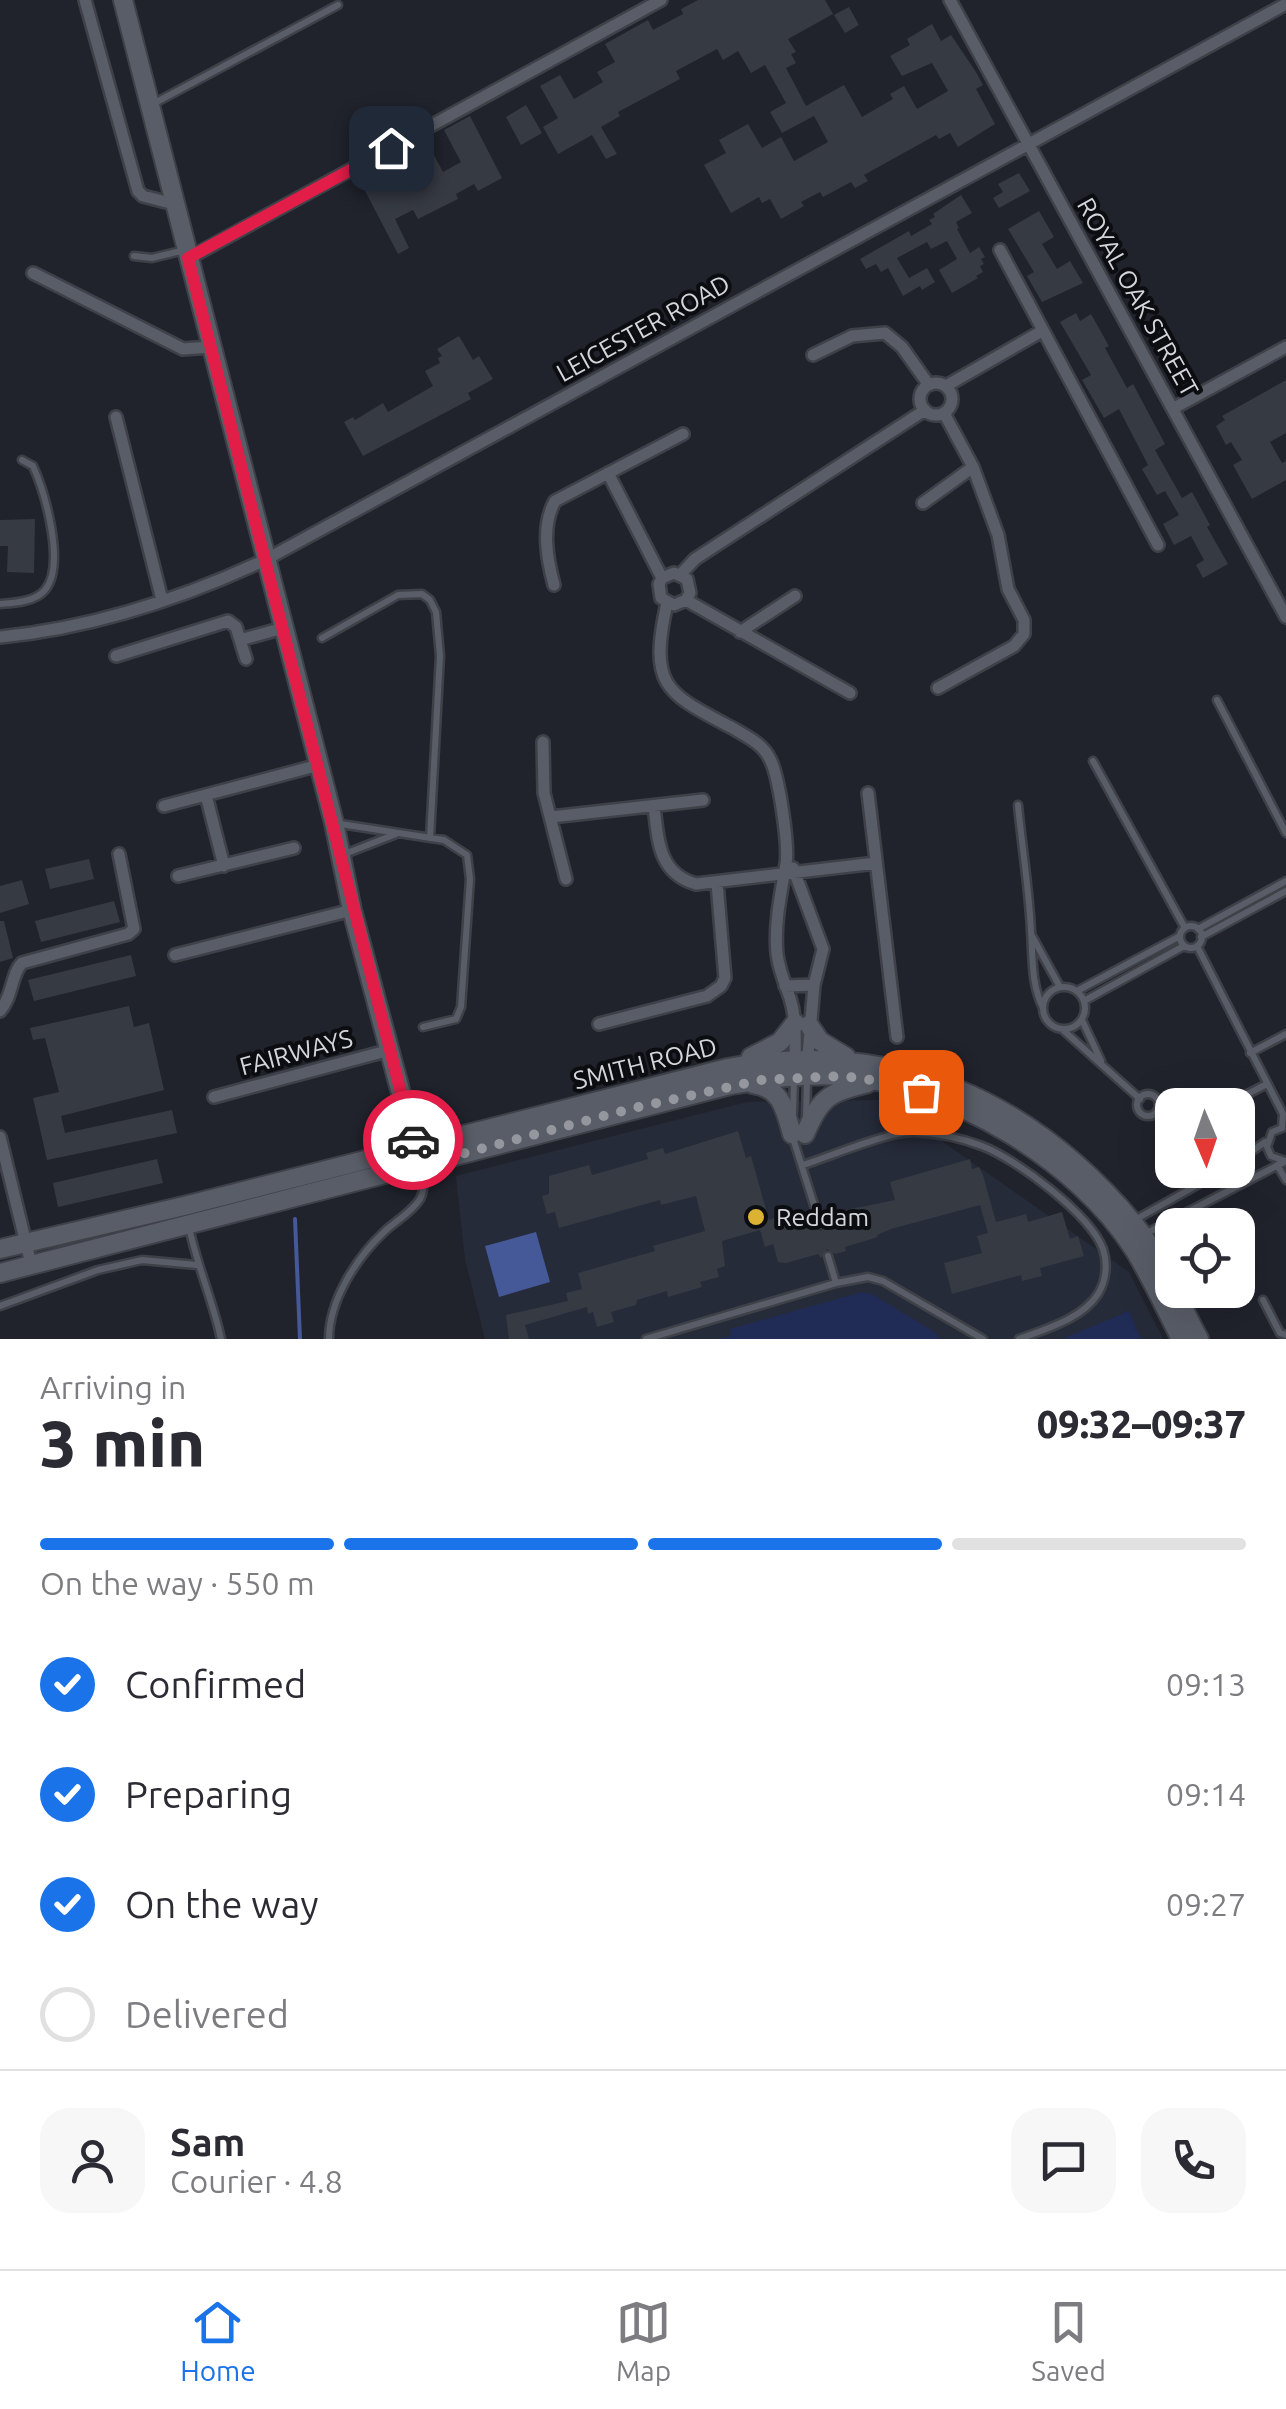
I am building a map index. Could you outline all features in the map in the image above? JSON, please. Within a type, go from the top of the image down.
[{"type":"main road","points":[[123,0],[334,823],[352,910],[418,1156]]},
{"type":"main road","points":[[728,1068],[780,1042],[802,1024],[825,1046],[850,1060]]},
{"type":"main road","name":"SMITH ROAD","points":[[0,1249],[801,1067],[850,1060],[915,1073],[1084,1171],[1130,1232],[1193,1336]]},
{"type":"main road","name":"SMITH ROAD","points":[[0,1272],[189,1226],[728,1068],[801,1067],[878,1081],[985,1112]]},
{"type":"main road","points":[[742,1083],[761,1085],[779,1096],[798,1134],[826,1097],[878,1081]]},
{"type":"street","points":[[86,0],[138,191],[174,204]]},
{"type":"street","points":[[187,254],[661,0]]},
{"type":"street","name":"ROYAL OAK STREET","points":[[950,0],[1286,616]]},
{"type":"street","name":"LEICESTER ROAD","points":[[0,637],[80,627],[265,560],[1286,4]]},
{"type":"street","points":[[1000,250],[1158,544]]},
{"type":"street","points":[[33,273],[184,349],[211,348]]},
{"type":"street","points":[[929,385],[946,386],[1042,331]]},
{"type":"street","points":[[813,355],[852,336],[885,333],[902,347],[929,385]]},
{"type":"street","points":[[1174,408],[1286,347]]},
{"type":"street","points":[[929,385],[920,396],[925,410],[934,414],[944,413],[952,403],[946,386]]},
{"type":"street","points":[[686,600],[674,605],[667,603],[658,592],[662,578],[681,574],[695,559],[925,410]]},
{"type":"street","points":[[938,688],[1014,646],[1024,634],[1024,620],[1006,581],[998,535],[972,467],[944,413]]},
{"type":"street","points":[[116,417],[162,600]]},
{"type":"street","points":[[554,585],[547,558],[551,508],[563,496],[684,434]]},
{"type":"street","points":[[923,503],[972,467]]},
{"type":"street","points":[[608,473],[662,578]]},
{"type":"street","points":[[681,574],[690,586],[686,600]]},
{"type":"street","points":[[740,632],[795,596]]},
{"type":"street","points":[[686,600],[850,692]]},
{"type":"street","points":[[667,603],[662,630],[664,681],[674,696],[766,750],[777,778],[787,861],[782,875],[777,944],[785,986],[802,1024]]},
{"type":"street","points":[[116,656],[224,621],[234,624],[246,660]]},
{"type":"street","points":[[240,640],[283,628]]},
{"type":"street","points":[[543,742],[542,782],[566,879]]},
{"type":"street","points":[[164,806],[319,765]]},
{"type":"street","points":[[868,793],[897,1037]]},
{"type":"street","points":[[206,795],[224,866]]},
{"type":"street","points":[[551,818],[703,800]]},
{"type":"street","points":[[654,806],[659,846],[672,873],[696,884],[876,863]]},
{"type":"street","points":[[178,876],[294,848]]},
{"type":"street","points":[[0,1011],[14,988],[17,968],[22,963],[128,934],[134,928],[119,854]]},
{"type":"street","points":[[787,861],[798,873],[823,949],[802,1024],[801,1067]]},
{"type":"street","points":[[598,1024],[707,996],[721,986],[725,969],[717,883]]},
{"type":"street","points":[[175,955],[352,910]]},
{"type":"street","points":[[785,986],[814,985]]},
{"type":"street","name":"FAIRWAYS","points":[[214,1096],[390,1050]]},
{"type":"street","points":[[0,1137],[31,1264]]},
{"type":"lane","points":[[150,105],[338,5]]},
{"type":"lane","points":[[134,256],[187,254]]},
{"type":"lane","points":[[0,604],[34,598],[46,589],[52,573],[50,522],[33,466],[22,460]]},
{"type":"lane","points":[[322,638],[398,595],[422,594],[430,600],[436,612],[440,656],[430,838]]},
{"type":"lane","points":[[1216,700],[1285,828]]},
{"type":"lane","points":[[1092,761],[1185,928],[1200,933]]},
{"type":"lane","points":[[1018,805],[1032,935],[1031,959],[1036,992],[1047,1020],[1062,1028],[1140,1098]]},
{"type":"lane","points":[[334,823],[444,840],[463,850],[469,860],[459,1014],[450,1021],[424,1026]]},
{"type":"lane","points":[[341,856],[397,834]]},
{"type":"lane","points":[[1255,1149],[1272,1132],[1284,1128],[1285,1117],[1196,946],[1200,933],[1286,880]]},
{"type":"lane","points":[[1241,910],[1286,891]]},
{"type":"lane","points":[[1043,1008],[1048,994],[1060,987],[1077,991],[1180,936],[1185,928]]},
{"type":"lane","points":[[1032,935],[1060,987]]},
{"type":"lane","points":[[1180,936],[1184,946]]},
{"type":"lane","points":[[1084,1001],[1184,946],[1196,946]]},
{"type":"lane","points":[[1120,968],[1126,978]]},
{"type":"lane","points":[[1077,991],[1084,1001],[1082,1020],[1102,1062]]},
{"type":"lane","points":[[1062,1028],[1073,1027],[1082,1020]]},
{"type":"lane","points":[[1250,1053],[1286,1034]]},
{"type":"lane","points":[[801,1067],[800,1153],[820,1224]]},
{"type":"lane","points":[[800,1153],[801,1067]]},
{"type":"lane","points":[[1255,1090],[1267,1084]]},
{"type":"lane","points":[[1140,1098],[1152,1095],[1155,1099]]},
{"type":"lane","points":[[1140,1098],[1138,1108],[1144,1116],[1155,1112]]},
{"type":"lane","points":[[803,1166],[913,1132],[988,1148],[1058,1198],[1099,1241],[1106,1259],[1104,1282],[1094,1300],[1074,1316],[1019,1339]]},
{"type":"lane","points":[[1267,1141],[1271,1156],[1286,1161]]},
{"type":"lane","points":[[329,1339],[331,1310],[341,1292],[376,1240],[420,1200],[423,1182],[418,1156]]},
{"type":"lane","points":[[1130,1232],[1286,1161]]},
{"type":"lane","points":[[1277,1165],[1286,1180]]},
{"type":"lane","points":[[1130,1232],[1197,1188]]},
{"type":"lane","points":[[184,1206],[197,1266],[212,1302],[220,1339]]},
{"type":"lane","points":[[828,1256],[836,1283]]},
{"type":"lane","points":[[0,1306],[98,1270],[142,1260],[197,1266]]},
{"type":"lane","points":[[646,1339],[868,1277],[884,1281],[983,1339]]},
{"type":"lane","points":[[1263,1300],[1280,1333],[1286,1335]]},
{"type":"shaded area","name":"Reddam","points":[[883,1100],[1129,1272],[1163,1339],[485,1339],[465,1259],[456,1176],[747,1102]]},
{"type":"shaded area","points":[[536,1232],[550,1282],[499,1297],[485,1246]]},
{"type":"shaded area","points":[[862,1292],[872,1294],[940,1339],[719,1339],[731,1336],[730,1329]]},
{"type":"shaded area","points":[[1129,1311],[1141,1339],[1062,1339]]},
{"type":"building","points":[[698,0],[825,0],[833,14],[788,39],[796,52],[791,54],[796,63],[786,68],[806,106],[844,85],[862,117],[893,99],[890,94],[904,86],[917,109],[948,91],[932,63],[902,76],[890,56],[910,45],[907,39],[932,24],[941,41],[951,35],[976,72],[983,85],[976,89],[995,124],[958,147],[950,133],[939,139],[936,135],[864,175],[868,181],[855,188],[851,182],[823,197],[820,192],[781,219],[770,199],[762,203],[759,197],[731,213],[704,165],[726,153],[719,140],[748,124],[762,148],[781,137],[794,161],[828,142],[814,116],[782,133],[770,112],[786,103],[765,65],[751,73],[738,51],[723,60],[717,49],[676,71],[680,79],[618,112],[620,116],[601,127],[617,154],[606,159],[592,135],[558,154],[543,127],[558,118],[540,86],[560,75],[574,99],[603,82],[597,72],[615,62],[605,44],[648,20],[653,30],[683,14],[681,9]]},
{"type":"building","points":[[849,7],[859,25],[845,33],[834,15]]},
{"type":"building","points":[[526,105],[542,133],[521,145],[506,117]]},
{"type":"building","points":[[470,116],[502,178],[478,191],[474,184],[456,194],[458,199],[418,219],[413,210],[395,219],[409,248],[398,254],[364,189],[390,175],[394,182],[424,165],[415,149],[427,142],[443,172],[461,162],[444,130]]},
{"type":"building","points":[[1019,173],[1030,191],[999,208],[993,198],[1003,192],[998,184]]},
{"type":"building","points":[[961,195],[972,213],[956,222],[957,229],[970,253],[979,247],[985,257],[981,259],[983,272],[978,278],[952,293],[939,270],[957,259],[947,241],[931,249],[927,242],[897,258],[909,278],[927,268],[935,282],[922,290],[920,286],[903,296],[888,268],[881,272],[876,264],[866,269],[860,259],[909,231],[911,236],[932,224],[929,220],[935,217],[933,214]]},
{"type":"building","points":[[1039,211],[1054,237],[1042,244],[1057,269],[1070,261],[1083,283],[1042,302],[1027,276],[1034,272],[1008,229]]},
{"type":"building","points":[[1076,313],[1080,321],[1091,314],[1127,388],[1133,384],[1165,444],[1155,450],[1182,498],[1192,492],[1210,525],[1207,527],[1228,564],[1203,578],[1196,565],[1204,560],[1191,536],[1174,545],[1163,524],[1179,515],[1165,491],[1157,495],[1142,469],[1148,465],[1119,409],[1104,418],[1082,380],[1091,375],[1060,322]]},
{"type":"building","points":[[459,336],[473,360],[479,356],[493,379],[468,393],[471,399],[363,456],[344,422],[353,417],[355,420],[383,403],[388,412],[433,386],[425,371],[440,363],[438,358],[442,356],[437,349]]},
{"type":"building","points":[[1286,380],[1286,433],[1270,442],[1282,463],[1286,461],[1286,480],[1252,499],[1233,465],[1242,460],[1231,442],[1226,445],[1216,426],[1225,420],[1222,416]]},
{"type":"building","points":[[35,519],[34,573],[7,572],[8,546],[0,546],[0,520]]},
{"type":"building","points":[[89,859],[94,879],[50,889],[45,869]]},
{"type":"building","points":[[22,880],[29,904],[0,913],[0,886]]},
{"type":"building","points":[[114,901],[120,922],[41,942],[35,921]]},
{"type":"building","points":[[0,921],[4,921],[13,958],[0,962]]},
{"type":"building","points":[[131,955],[136,976],[34,1001],[28,980]]},
{"type":"building","points":[[129,1006],[134,1027],[149,1023],[164,1090],[61,1116],[65,1133],[172,1110],[177,1133],[47,1160],[33,1098],[59,1092],[45,1038],[33,1040],[30,1028]]},
{"type":"building","points":[[738,1131],[746,1158],[751,1156],[769,1220],[791,1213],[793,1221],[800,1219],[802,1228],[814,1226],[821,1231],[827,1223],[843,1218],[841,1211],[895,1200],[890,1182],[970,1159],[972,1169],[979,1167],[983,1175],[996,1222],[1026,1214],[1028,1222],[1062,1212],[1070,1239],[1078,1236],[1084,1256],[1040,1268],[1042,1276],[1022,1281],[1021,1275],[952,1294],[944,1263],[982,1253],[977,1236],[988,1233],[980,1205],[891,1229],[845,1247],[846,1251],[835,1254],[827,1249],[821,1258],[818,1254],[786,1263],[778,1262],[773,1244],[765,1247],[760,1230],[722,1241],[725,1266],[717,1269],[719,1277],[700,1282],[702,1287],[668,1297],[667,1291],[637,1300],[636,1305],[611,1312],[614,1322],[597,1327],[593,1312],[588,1314],[587,1307],[525,1325],[529,1339],[509,1339],[506,1315],[568,1301],[566,1293],[582,1289],[578,1273],[655,1251],[653,1246],[705,1231],[696,1196],[661,1205],[660,1200],[559,1228],[555,1212],[547,1214],[542,1196],[549,1194],[549,1176],[589,1165],[592,1175],[648,1159],[646,1153],[663,1148],[665,1154]]},
{"type":"building","points":[[157,1159],[163,1183],[58,1207],[53,1183]]},
{"type":"waterway","points":[[295,1219],[300,1339]]},
{"type":"way so far","points":[[413,1140],[420,1165],[730,1085],[794,1076],[842,1076],[921,1092]]},
{"type":"place","name":"Reddam","points":[[756,1217]]},
{"type":"route","points":[[391,148],[188,258],[413,1140]]}]
